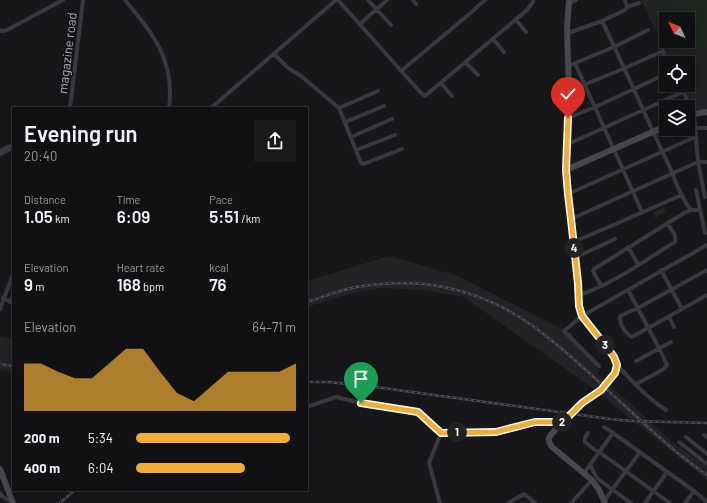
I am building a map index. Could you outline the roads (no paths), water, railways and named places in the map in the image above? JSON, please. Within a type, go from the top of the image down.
[{"type":"street","points":[[0,30],[7,30],[63,0]]},
{"type":"street","name":"magazine road","points":[[70,107],[83,0]]},
{"type":"street","points":[[125,0],[150,31],[162,52],[169,73],[171,90],[170,107]]},
{"type":"street","points":[[212,107],[337,0],[424,96],[426,96],[516,20],[527,10],[533,0]]},
{"type":"street","points":[[368,0],[391,25]]},
{"type":"street","points":[[360,24],[387,0]]},
{"type":"street","points":[[401,70],[485,0]]},
{"type":"street","points":[[576,0],[569,2],[569,92],[566,170],[579,306],[582,316],[609,350],[617,365],[658,405],[666,410]]},
{"type":"street","points":[[625,0],[627,7]]},
{"type":"street","points":[[568,33],[602,21],[625,10],[627,7],[639,3]]},
{"type":"street","points":[[516,20],[526,32]]},
{"type":"street","points":[[602,21],[625,68],[672,174],[691,210]]},
{"type":"street","points":[[568,66],[648,30]]},
{"type":"street","points":[[493,39],[504,52]]},
{"type":"street","points":[[569,92],[663,51],[666,56]]},
{"type":"street","points":[[274,54],[288,68],[339,108],[361,163],[364,164],[402,149]]},
{"type":"street","points":[[465,62],[478,75]]},
{"type":"street","points":[[575,63],[642,212]]},
{"type":"street","points":[[568,118],[659,77]]},
{"type":"street","points":[[441,83],[452,96]]},
{"type":"street","points":[[339,108],[378,91]]},
{"type":"street","points":[[566,145],[683,92],[686,100]]},
{"type":"street","points":[[345,122],[384,106]]},
{"type":"street","points":[[695,114],[707,112]]},
{"type":"street","points":[[351,137],[392,119]]},
{"type":"street","points":[[695,128],[707,128]]},
{"type":"street","points":[[566,170],[659,130]]},
{"type":"street","points":[[356,150],[395,136]]},
{"type":"street","points":[[568,194],[695,137],[705,197]]},
{"type":"street","points":[[0,151],[12,145]]},
{"type":"street","points":[[0,154],[12,148]]},
{"type":"street","points":[[571,219],[698,162],[707,162]]},
{"type":"street","points":[[696,190],[699,210],[705,221],[705,233]]},
{"type":"street","points":[[573,242],[682,195]]},
{"type":"street","points":[[601,286],[593,271],[594,269],[684,213],[691,210],[699,210]]},
{"type":"street","points":[[578,295],[589,292],[601,286],[676,241],[667,223]]},
{"type":"street","points":[[575,257],[615,239]]},
{"type":"street","points":[[599,366],[564,331],[582,316],[707,245]]},
{"type":"street","points":[[628,247],[638,264]]},
{"type":"street","points":[[661,270],[682,309]]},
{"type":"street","points":[[707,270],[638,308],[622,315],[620,317],[620,321],[628,335],[632,337],[707,295]]},
{"type":"street","points":[[0,309],[12,276]]},
{"type":"street","points":[[628,290],[659,348],[666,365],[665,368],[636,384]]},
{"type":"street","points":[[3,298],[11,302]]},
{"type":"street","points":[[668,316],[674,326]]},
{"type":"street","points":[[636,361],[671,342]]},
{"type":"street","points":[[617,365],[615,373],[601,390],[582,403],[551,434],[550,443],[592,480],[605,502],[640,452]]},
{"type":"street","points":[[308,407],[336,397],[361,403],[418,412],[441,433],[496,432],[535,422],[563,422]]},
{"type":"street","points":[[604,427],[694,491],[707,502]]},
{"type":"street","points":[[440,503],[428,463],[441,433]]},
{"type":"street","points":[[588,433],[585,438],[585,442],[670,503]]},
{"type":"street","points":[[584,473],[613,433]]},
{"type":"street","points":[[686,437],[707,454]]},
{"type":"street","points":[[678,442],[707,464]]},
{"type":"street","points":[[590,465],[596,476],[631,503]]},
{"type":"street","points":[[0,469],[12,501]]},
{"type":"street","points":[[644,503],[667,472]]},
{"type":"street","points":[[571,503],[592,480]]},
{"type":"street","points":[[685,503],[694,491]]},
{"type":"street","points":[[0,493],[1,496],[12,501]]},
{"type":"street","points":[[508,503],[524,494],[535,503]]},
{"type":"railway","points":[[308,302],[356,287],[404,283],[445,287],[470,294],[495,304],[530,324],[555,343],[665,442],[707,475]]},
{"type":"railway","points":[[0,364],[12,366]]},
{"type":"railway","points":[[308,382],[328,382],[368,386],[610,419],[707,423]]},
{"type":"railway","points":[[60,503],[74,491]]}]
